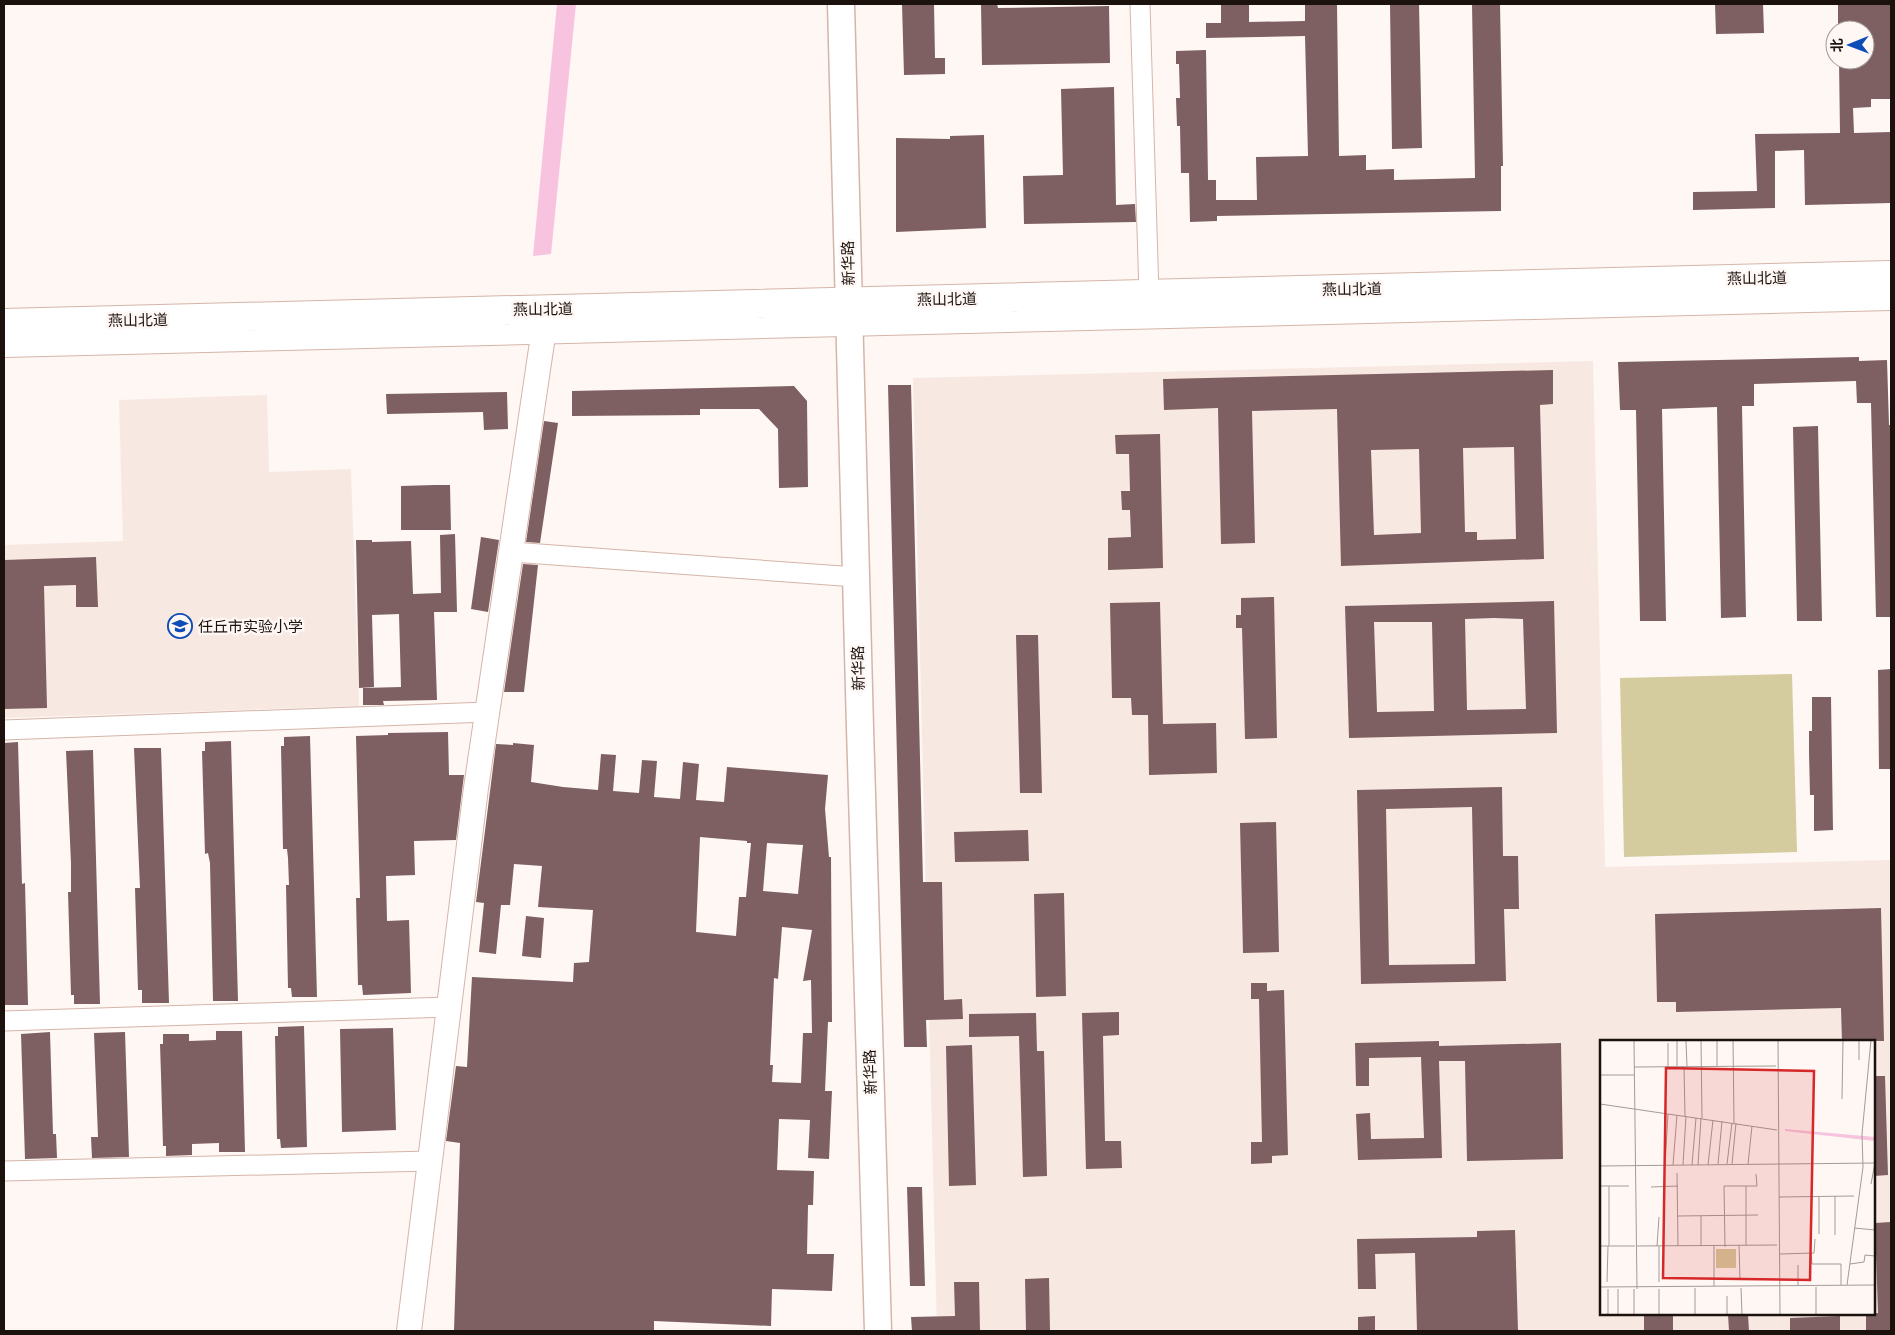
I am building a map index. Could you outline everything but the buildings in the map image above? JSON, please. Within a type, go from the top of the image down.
[{"type":"main road","name":"新华路","points":[[841,4],[878,1331]]},
{"type":"main road","name":"燕山北道","points":[[4,343],[544,329],[1149,294],[1891,275]]},
{"type":"main road","name":"燕山北道","points":[[4,323],[1891,296]]},
{"type":"street","points":[[1140,4],[1149,294]]},
{"type":"street","points":[[409,1331],[487,712],[544,329]]},
{"type":"street","points":[[512,552],[856,577]]},
{"type":"street","points":[[4,730],[487,712]]},
{"type":"street","points":[[4,1020],[449,1008]]},
{"type":"street","points":[[4,1171],[430,1161]]},
{"type":"shaded area","points":[[557,4],[576,4],[551,254],[533,256]]},
{"type":"shaded area","points":[[1593,361],[1605,867],[1891,860],[1891,1331],[937,1331],[913,378]]},
{"type":"shaded area","name":"任丘市实验小学","points":[[267,395],[269,472],[351,469],[359,706],[4,718],[4,545],[123,541],[119,400]]},
{"type":"shaded area","points":[[1792,674],[1797,852],[1624,857],[1620,678]]},
{"type":"place","name":"任丘市实验小学","points":[[180,626]]}]
